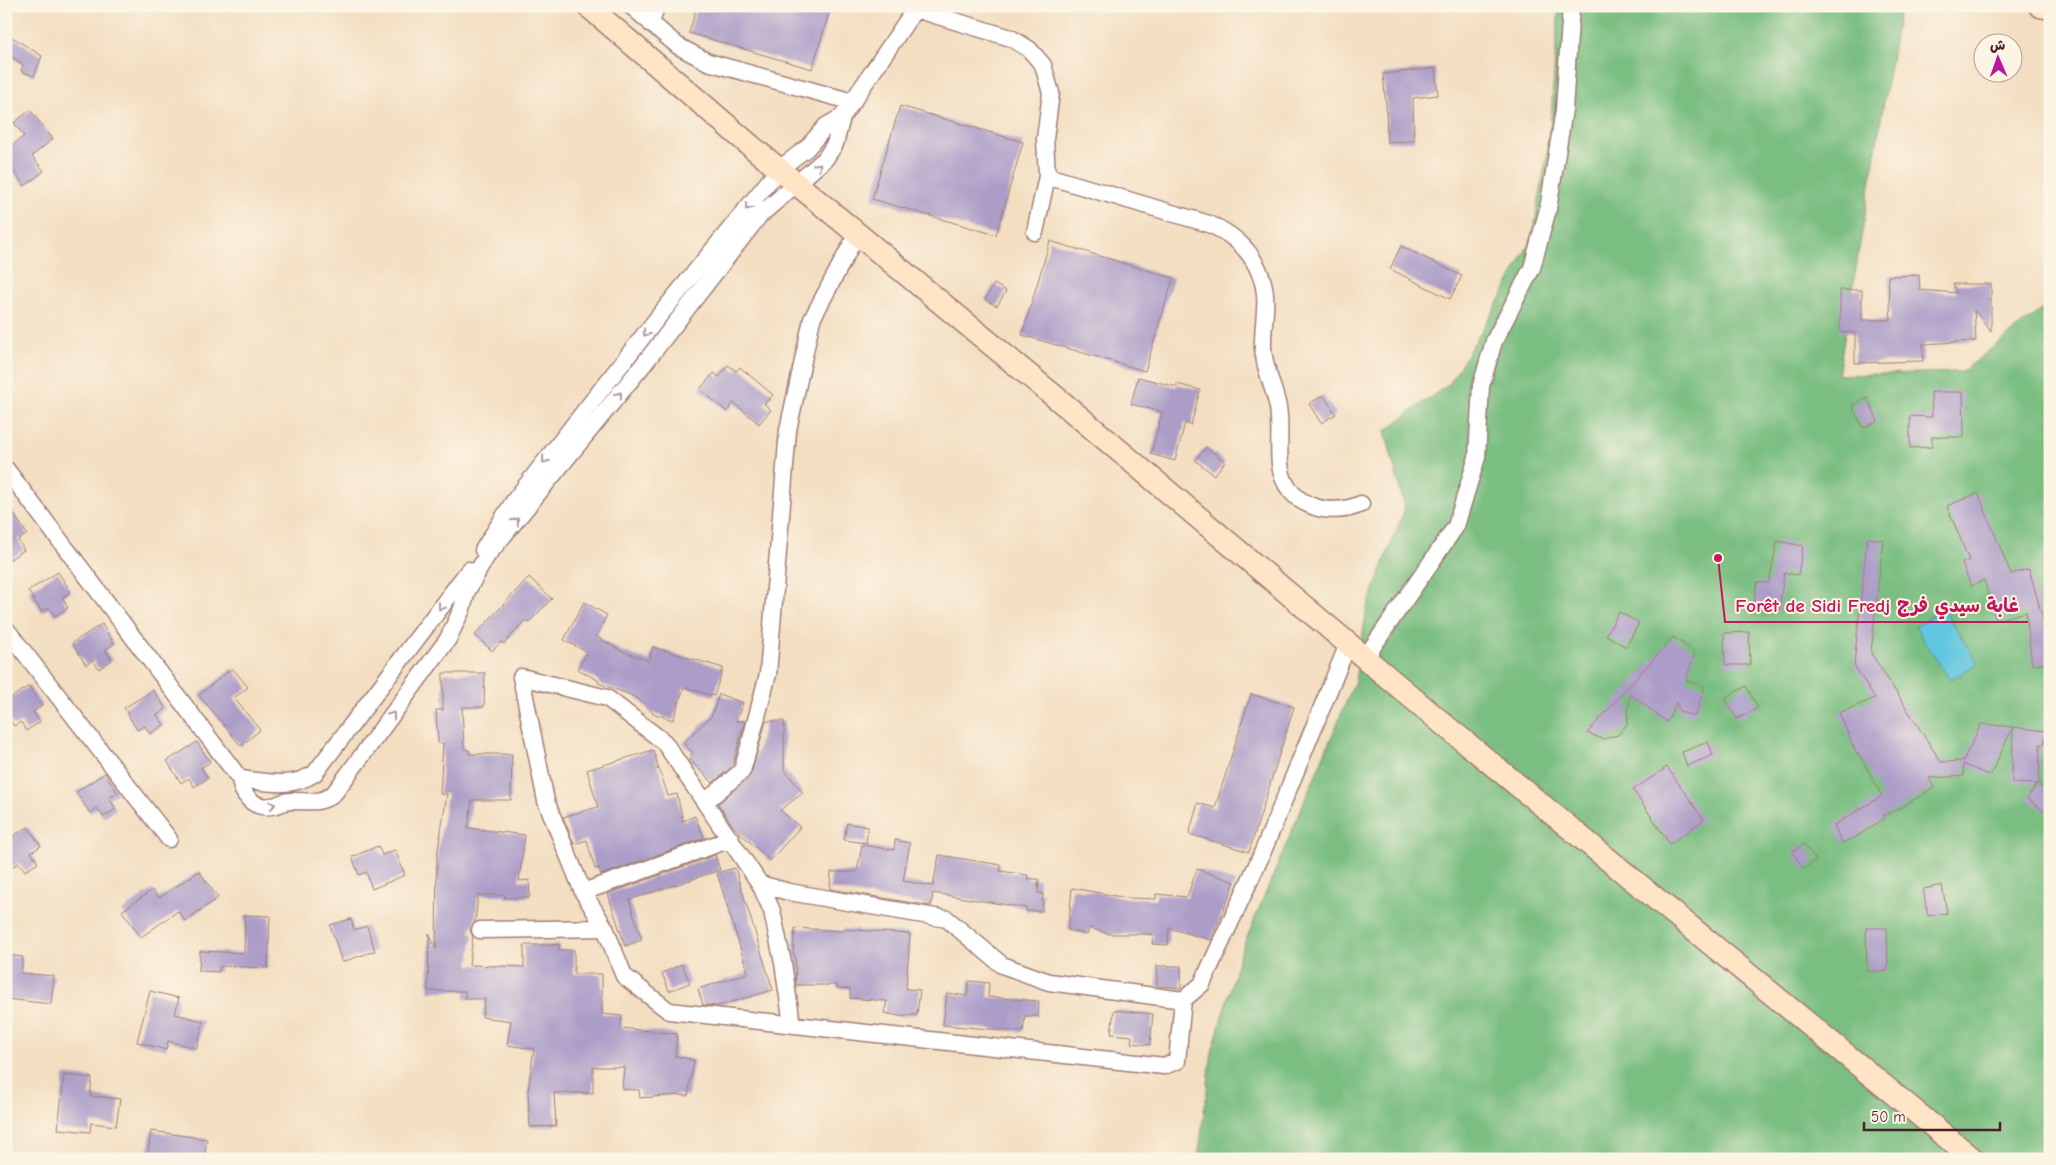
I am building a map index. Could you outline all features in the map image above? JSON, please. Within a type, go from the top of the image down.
[{"type":"main road","points":[[588,6],[779,169],[1073,411],[1356,651],[1973,1159]]},
{"type":"main road","points":[[2040,6],[2050,8]]},
{"type":"street","points":[[631,6],[678,46],[708,62],[853,102]]},
{"type":"street","points":[[651,24],[656,6]]},
{"type":"street","points":[[792,1024],[784,963],[776,928],[772,911],[760,884],[664,742],[607,698],[521,677],[546,801],[583,892],[606,928],[624,976],[669,1010],[792,1024],[1164,1066],[1177,1061],[1183,1000],[1202,984],[1356,651],[1456,526],[1477,457],[1481,386],[1491,350],[1532,268],[1548,209],[1564,110],[1571,6]]},
{"type":"street","points":[[240,779],[277,783],[297,782],[307,778],[322,766],[475,561],[510,506],[630,352],[779,169],[807,148],[826,126],[842,116],[916,7],[1010,38],[1036,56],[1047,74],[1051,93],[1045,139],[1047,176],[1035,232]]},
{"type":"street","points":[[6,469],[240,779],[241,786],[248,800],[263,807],[290,801],[314,803],[329,797],[335,792],[448,639],[462,609],[467,591],[486,557],[643,365],[759,216],[816,168],[830,152],[839,135],[842,116]]},
{"type":"street","points":[[1047,176],[1209,224],[1226,232],[1244,247],[1257,265],[1264,286],[1266,309],[1264,358],[1278,407],[1282,475],[1300,499],[1318,509],[1341,511],[1361,504]]},
{"type":"street","points":[[705,802],[742,770],[754,729],[768,674],[788,430],[812,319],[857,234]]},
{"type":"street","points":[[659,316],[672,328]]},
{"type":"street","points":[[630,352],[643,365]]},
{"type":"street","points":[[6,629],[169,839]]},
{"type":"street","points":[[583,892],[731,839]]},
{"type":"street","points":[[760,884],[789,892],[946,919],[1002,965],[1049,982],[1183,1000]]},
{"type":"street","points":[[480,930],[606,928]]},
{"type":"green space","points":[[1559,6],[1863,6],[1899,12],[1838,375],[1962,372],[2050,303],[2050,1159],[1198,1159],[1212,1052],[1240,954],[1355,681],[1367,608],[1405,508],[1385,431],[1450,383],[1501,298],[1532,238],[1549,144]]},
{"type":"water","points":[[1943,609],[1978,663],[1950,680],[1915,627]]},
{"type":"building","points":[[697,6],[831,6],[812,69],[689,33]]},
{"type":"building","points":[[12,37],[42,56],[34,76],[21,71],[23,65],[6,53],[6,46]]},
{"type":"building","points":[[1435,68],[1438,95],[1413,98],[1414,141],[1387,142],[1383,74]]},
{"type":"building","points":[[900,106],[1023,142],[996,235],[872,199]]},
{"type":"building","points":[[30,110],[53,139],[32,156],[44,171],[25,186],[6,163],[6,150],[24,136],[14,123]]},
{"type":"building","points":[[1050,241],[1173,278],[1145,371],[1022,335]]},
{"type":"building","points":[[1401,246],[1462,276],[1450,299],[1390,269]]},
{"type":"building","points":[[1919,275],[1920,290],[1957,293],[1953,284],[1991,284],[1991,331],[1974,310],[1976,341],[1923,344],[1923,361],[1855,363],[1855,333],[1840,332],[1840,290],[1862,290],[1862,320],[1891,320],[1888,276]]},
{"type":"building","points":[[994,284],[1006,291],[997,306],[985,300]]},
{"type":"building","points":[[728,365],[736,371],[740,367],[773,395],[764,404],[771,410],[759,424],[734,403],[727,412],[700,389],[714,373],[719,377]]},
{"type":"building","points":[[1138,377],[1177,387],[1177,384],[1200,390],[1191,425],[1185,423],[1175,461],[1151,454],[1162,412],[1131,404]]},
{"type":"building","points":[[1931,392],[1963,392],[1964,437],[1932,437],[1932,447],[1910,448],[1910,416],[1932,417]]},
{"type":"building","points":[[1323,395],[1336,414],[1321,423],[1309,404]]},
{"type":"building","points":[[1867,398],[1878,421],[1863,428],[1852,406]]},
{"type":"building","points":[[1206,447],[1225,462],[1214,475],[1195,460]]},
{"type":"building","points":[[1978,493],[2011,574],[2029,569],[2046,630],[2050,630],[2050,663],[2032,665],[2026,612],[1996,620],[1984,580],[1971,586],[1962,563],[1969,560],[1947,506]]},
{"type":"building","points":[[6,502],[27,534],[18,540],[24,550],[6,562]]},
{"type":"building","points":[[1867,538],[1883,540],[1871,653],[1941,762],[1963,761],[1981,724],[2013,727],[1990,776],[1963,764],[1964,776],[1929,778],[1934,787],[1901,808],[1884,815],[1885,818],[1856,837],[1842,843],[1834,825],[1882,796],[1859,754],[1857,755],[1839,713],[1875,698],[1854,665]]},
{"type":"building","points":[[1777,541],[1803,546],[1798,575],[1784,573],[1779,612],[1753,609],[1757,582],[1769,583]]},
{"type":"building","points":[[58,572],[71,592],[62,597],[68,608],[55,616],[49,608],[42,612],[28,591]]},
{"type":"building","points":[[529,577],[552,599],[528,623],[525,620],[504,644],[501,642],[492,651],[475,635]]},
{"type":"building","points":[[584,602],[607,615],[596,636],[621,651],[649,661],[653,647],[723,668],[714,696],[684,687],[673,720],[653,713],[636,697],[598,683],[599,681],[578,669],[587,652],[564,640]]},
{"type":"building","points":[[1619,612],[1639,623],[1626,647],[1606,635]]},
{"type":"building","points":[[102,624],[114,644],[105,650],[112,660],[99,669],[93,660],[86,665],[72,643]]},
{"type":"building","points":[[1749,632],[1750,665],[1725,665],[1724,633]]},
{"type":"building","points":[[1673,637],[1695,652],[1686,680],[1705,687],[1695,716],[1680,712],[1676,702],[1667,722],[1630,694],[1627,724],[1618,735],[1603,739],[1587,733]]},
{"type":"building","points":[[232,668],[248,687],[234,698],[260,730],[241,746],[199,695]]},
{"type":"building","points":[[443,673],[485,673],[484,707],[462,707],[464,749],[469,750],[469,754],[512,754],[511,800],[472,800],[468,828],[525,835],[519,881],[529,880],[530,897],[505,898],[505,895],[478,895],[475,922],[470,930],[473,937],[469,965],[524,967],[524,945],[560,945],[559,950],[574,950],[574,974],[602,974],[602,1014],[622,1016],[621,1028],[677,1034],[675,1056],[694,1060],[688,1096],[640,1098],[639,1090],[622,1089],[624,1067],[593,1067],[593,1093],[554,1093],[556,1126],[530,1127],[528,1091],[534,1049],[507,1045],[511,1021],[482,1017],[485,999],[465,999],[465,991],[428,991],[429,933],[436,949],[437,856],[447,794],[440,794],[443,743],[438,743],[436,710],[443,710]]},
{"type":"building","points":[[29,686],[42,706],[33,712],[40,722],[26,731],[21,722],[14,726],[6,715],[6,701]]},
{"type":"building","points":[[1746,686],[1758,708],[1737,719],[1725,698]]},
{"type":"building","points":[[153,690],[166,709],[157,715],[164,725],[150,734],[145,726],[137,730],[124,708]]},
{"type":"building","points":[[719,694],[743,703],[736,721],[745,721],[733,765],[713,783],[688,758],[693,753],[683,743],[712,715]]},
{"type":"building","points":[[1251,694],[1294,707],[1249,852],[1189,834],[1198,803],[1215,808]]},
{"type":"building","points":[[766,721],[784,721],[784,769],[803,793],[780,810],[800,827],[770,861],[733,826],[718,804],[751,774]]},
{"type":"building","points":[[2013,727],[2046,731],[2044,745],[2040,744],[2039,784],[2012,783]]},
{"type":"building","points":[[197,742],[210,762],[201,768],[208,778],[194,787],[189,778],[181,783],[167,761]]},
{"type":"building","points":[[1708,742],[1713,755],[1687,766],[1682,752]]},
{"type":"building","points":[[653,750],[658,766],[657,770],[659,768],[668,796],[677,794],[683,821],[695,816],[704,838],[601,875],[599,868],[595,869],[587,840],[574,844],[563,817],[598,807],[587,770]]},
{"type":"building","points":[[1667,767],[1704,820],[1670,844],[1633,790]]},
{"type":"building","points":[[105,773],[118,793],[109,798],[116,809],[103,817],[97,808],[90,813],[76,792]]},
{"type":"building","points":[[2037,784],[2050,793],[2050,815],[2027,799]]},
{"type":"building","points":[[847,823],[868,827],[866,843],[844,840]]},
{"type":"building","points":[[28,827],[41,846],[31,852],[38,863],[25,871],[19,863],[12,867],[6,859],[6,840]]},
{"type":"building","points":[[895,840],[910,843],[903,881],[933,886],[939,855],[1001,865],[1000,871],[1028,875],[1027,879],[1039,879],[1038,893],[1043,893],[1042,911],[1026,911],[1026,908],[933,893],[931,906],[830,889],[831,872],[857,872],[862,845],[894,850]]},
{"type":"building","points":[[1804,844],[1816,860],[1804,869],[1792,852]]},
{"type":"building","points":[[378,846],[382,855],[395,850],[405,875],[372,889],[366,872],[359,875],[352,857]]},
{"type":"building","points":[[715,855],[720,870],[629,900],[642,940],[625,946],[608,894]]},
{"type":"building","points":[[735,868],[773,990],[718,1006],[703,1005],[698,989],[748,973],[717,873]]},
{"type":"building","points":[[1197,869],[1235,882],[1211,940],[1169,928],[1168,945],[1152,944],[1153,934],[1110,934],[1089,928],[1087,935],[1068,930],[1072,888],[1127,898],[1156,899],[1156,894],[1187,897]]},
{"type":"building","points":[[199,871],[218,898],[185,921],[178,911],[141,937],[122,911],[152,890],[159,898]]},
{"type":"building","points":[[1942,885],[1947,913],[1928,916],[1923,889]]},
{"type":"building","points":[[245,915],[270,916],[268,968],[220,966],[219,972],[199,971],[200,951],[244,953]]},
{"type":"building","points":[[351,919],[354,930],[367,926],[375,951],[342,962],[330,925]]},
{"type":"building","points":[[795,928],[843,931],[843,929],[910,934],[906,989],[920,990],[917,1015],[905,1015],[905,1017],[884,1013],[887,1001],[850,998],[850,989],[837,988],[837,985],[796,985],[795,955],[793,955]]},
{"type":"building","points":[[1866,928],[1887,928],[1888,971],[1867,971]]},
{"type":"building","points":[[6,955],[23,957],[21,973],[54,976],[51,1004],[6,999]]},
{"type":"building","points":[[682,964],[690,983],[669,991],[662,973]]},
{"type":"building","points":[[1157,966],[1181,966],[1181,988],[1157,986]]},
{"type":"building","points":[[969,981],[989,983],[988,997],[1039,1001],[1038,1016],[1025,1016],[1023,1032],[943,1025],[947,993],[967,996]]},
{"type":"building","points":[[150,991],[179,998],[175,1014],[203,1021],[197,1048],[168,1041],[166,1050],[137,1042]]},
{"type":"building","points":[[1114,1010],[1153,1014],[1150,1045],[1131,1043],[1132,1036],[1111,1034]]},
{"type":"building","points":[[64,1075],[92,1078],[90,1096],[120,1099],[116,1126],[91,1123],[90,1132],[58,1129]]},
{"type":"building","points":[[151,1131],[207,1139],[204,1159],[147,1159]]},
{"type":"place","name":"Forêt de Sidi Fredj غابة سيدي فرج","points":[[1718,558]]}]
